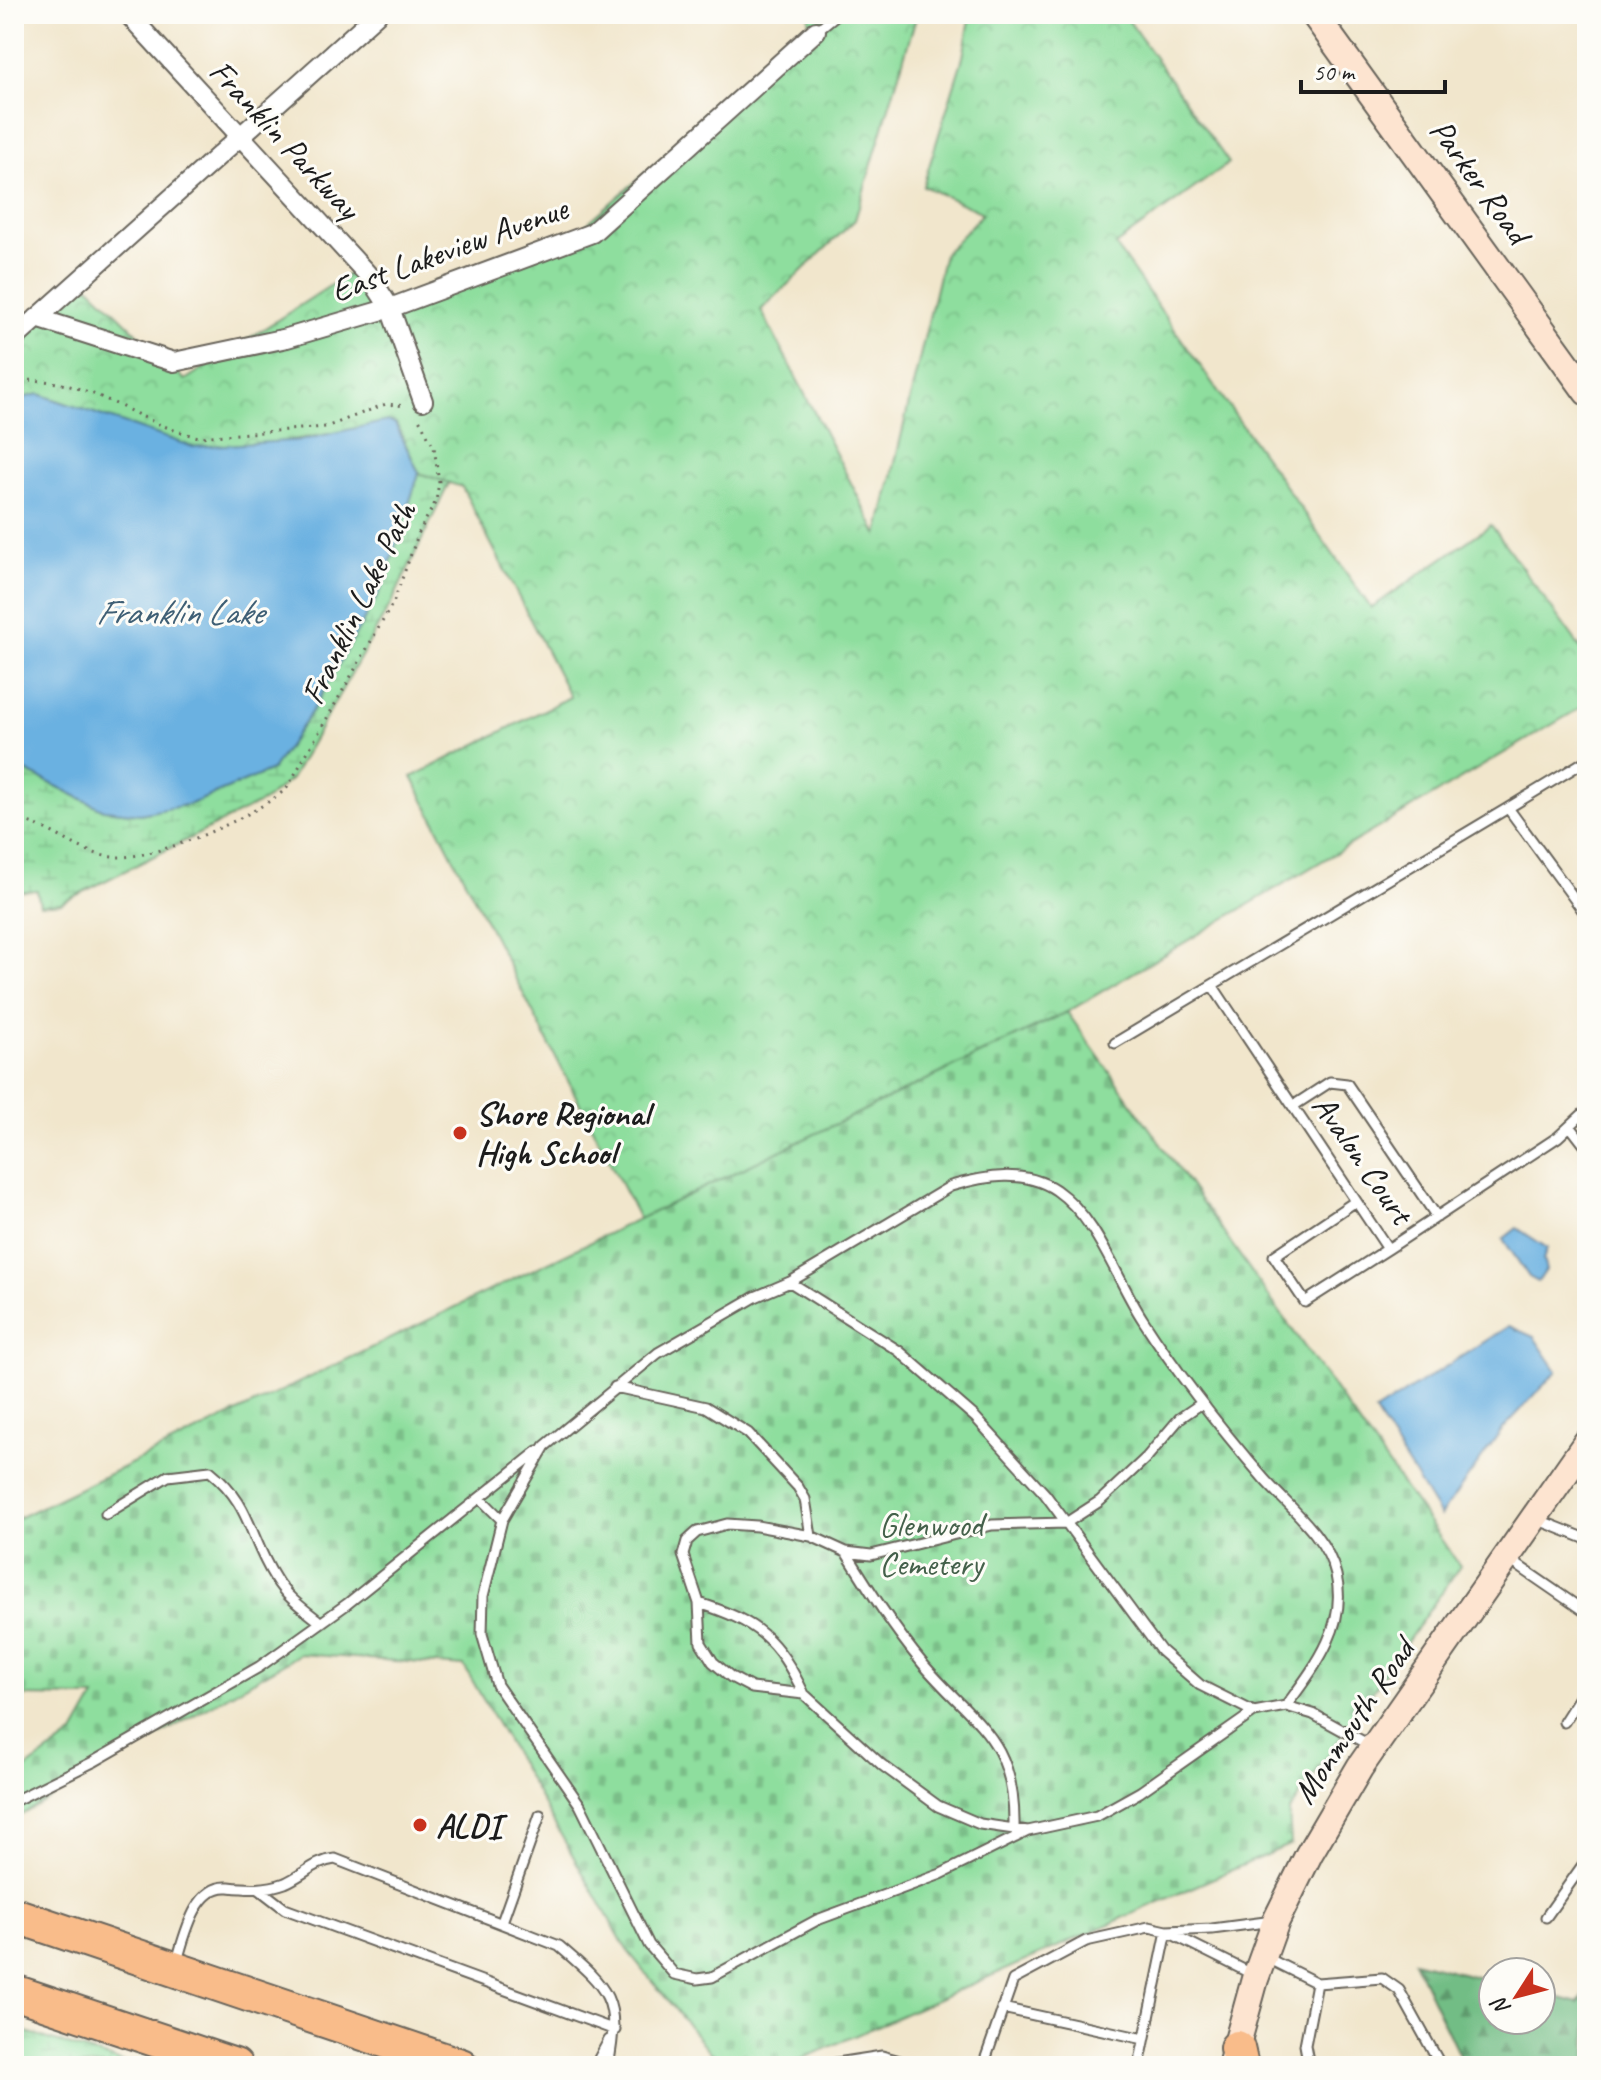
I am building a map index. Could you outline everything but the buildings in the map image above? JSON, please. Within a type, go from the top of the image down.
[{"type":"highway","points":[[14,1915],[461,2066]]},
{"type":"highway","points":[[14,1992],[235,2066]]},
{"type":"main road","name":"Parker Road","points":[[1314,14],[1587,392]]},
{"type":"main road","name":"Monmouth Road","points":[[1236,2060],[1259,1966],[1276,1921],[1309,1854],[1374,1748],[1587,1442]]},
{"type":"street","name":"Franklin Parkway","points":[[128,14],[370,277],[390,308],[415,408]]},
{"type":"street","points":[[14,339],[377,14]]},
{"type":"street","name":"East Lakeview Avenue","points":[[37,318],[174,362],[287,338],[390,308],[592,233],[816,31]]},
{"type":"lane","points":[[816,31],[837,14]]},
{"type":"lane","points":[[1115,1043],[1587,760]]},
{"type":"lane","points":[[1508,808],[1587,916]]},
{"type":"lane","name":"Avalon Court","points":[[1212,985],[1388,1249],[1570,1126],[1587,1110]]},
{"type":"lane","points":[[1293,1106],[1330,1082],[1347,1084],[1437,1217]]},
{"type":"lane","points":[[1570,1126],[1587,1148]]},
{"type":"lane","points":[[14,1801],[93,1762],[259,1667],[480,1498],[658,1353],[700,1326],[790,1282],[951,1186],[999,1176],[1040,1182],[1054,1189],[1078,1212],[1143,1320],[1202,1403],[1318,1538],[1336,1575],[1337,1614],[1322,1657],[1286,1706]]},
{"type":"lane","points":[[1356,1201],[1274,1256],[1305,1302],[1388,1249]]},
{"type":"lane","points":[[790,1282],[866,1329],[935,1381],[1018,1462],[1161,1651],[1200,1685],[1254,1712]]},
{"type":"lane","points":[[615,1387],[706,1407],[748,1433],[779,1464],[805,1499],[811,1536]]},
{"type":"lane","points":[[804,1694],[752,1688],[713,1662],[701,1643],[699,1603],[683,1555],[687,1541],[697,1532],[727,1524],[811,1536],[846,1552],[887,1552],[992,1525],[1066,1523],[1100,1501],[1147,1457],[1180,1418],[1202,1403]]},
{"type":"lane","points":[[545,1446],[502,1520],[483,1596],[482,1634],[490,1667],[504,1697],[580,1805],[649,1945],[674,1974],[697,1979],[712,1977],[817,1920],[941,1874],[1028,1831]]},
{"type":"lane","points":[[106,1514],[168,1476],[210,1471],[231,1489],[244,1508],[274,1577],[285,1593],[320,1622]]},
{"type":"lane","points":[[480,1498],[502,1520]]},
{"type":"lane","points":[[1535,1518],[1584,1538],[1587,1534]]},
{"type":"lane","points":[[846,1552],[897,1632],[991,1735],[1004,1758],[1012,1784],[1014,1829]]},
{"type":"lane","points":[[1507,1558],[1587,1613]]},
{"type":"lane","points":[[699,1603],[736,1615],[767,1635],[788,1662],[804,1694],[882,1765],[938,1806],[962,1819],[1028,1831],[1051,1828],[1117,1806],[1254,1712],[1286,1706],[1313,1714],[1374,1748]]},
{"type":"lane","points":[[1564,1722],[1587,1686]]},
{"type":"lane","points":[[502,1922],[540,1815]]},
{"type":"lane","points":[[175,1967],[194,1912],[202,1901],[226,1886],[259,1889],[284,1883],[318,1863],[335,1859],[559,1946],[586,1969],[613,2006],[615,2030],[608,2066]]},
{"type":"lane","points":[[1546,1917],[1587,1859]]},
{"type":"lane","points":[[259,1889],[285,1909],[615,2030]]},
{"type":"lane","points":[[1167,1931],[1276,1921]]},
{"type":"lane","points":[[983,2066],[1013,1980],[1086,1941],[1149,1927],[1317,1983],[1382,1978],[1399,1990],[1441,2066]]},
{"type":"lane","points":[[1139,2066],[1167,1931]]},
{"type":"lane","points":[[1309,2066],[1305,2045],[1317,1983]]},
{"type":"lane","points":[[1002,2008],[1144,2039]]},
{"type":"lane","points":[[595,2066],[615,2030]]},
{"type":"lane","points":[[818,2066],[882,2056],[918,2066]]},
{"type":"path","points":[[14,381],[55,382],[89,391],[181,433],[199,437],[326,427],[386,404],[415,408]]},
{"type":"path","name":"Franklin Lake Path","points":[[14,819],[48,828],[103,856],[135,858],[174,847],[271,800],[287,788],[394,601],[423,524],[436,501],[439,482],[434,447],[415,408]]},
{"type":"green space","points":[[809,14],[917,14],[855,220],[761,310],[878,535],[944,254],[983,213],[923,186],[963,57],[971,14],[1124,14],[1229,163],[1115,245],[1371,608],[1491,525],[1587,657],[1587,704],[1067,1012],[639,1219],[412,777],[570,697],[462,487],[419,473],[396,423],[261,445],[192,447],[39,394],[14,400],[14,336],[82,279],[185,380],[359,267],[388,306],[575,234],[810,30]]},
{"type":"green space","points":[[419,473],[449,483],[392,602],[291,779],[264,801],[61,903],[40,905],[37,890],[14,892],[14,765],[104,810],[140,814],[191,804],[272,770],[312,711],[382,588]]},
{"type":"green space","name":"Glenwood Cemetery","points":[[1067,1012],[1460,1566],[1289,1811],[1291,1844],[786,2066],[721,2066],[627,1950],[464,1666],[300,1654],[14,1819],[14,1777],[74,1734],[95,1697],[14,1696],[14,1520]]},
{"type":"green space","points":[[1414,1961],[1477,1977],[1477,2036],[1557,2036],[1557,1997],[1579,2003],[1587,1991],[1587,2066],[1464,2066]]},
{"type":"green space","points":[[14,2028],[134,2066],[14,2066]]},
{"type":"water","name":"Franklin Lake","points":[[39,394],[193,447],[302,440],[387,421],[395,423],[419,473],[382,588],[312,711],[272,770],[191,804],[140,814],[104,810],[14,765],[14,400]]},
{"type":"water","points":[[1517,1228],[1547,1248],[1543,1260],[1546,1270],[1538,1282],[1529,1277],[1503,1239]]},
{"type":"water","points":[[1509,1326],[1534,1337],[1557,1371],[1502,1430],[1440,1516],[1375,1412]]},
{"type":"place","name":"Shore Regional High School","points":[[460,1133]]},
{"type":"place","name":"ALDI","points":[[420,1825]]}]
